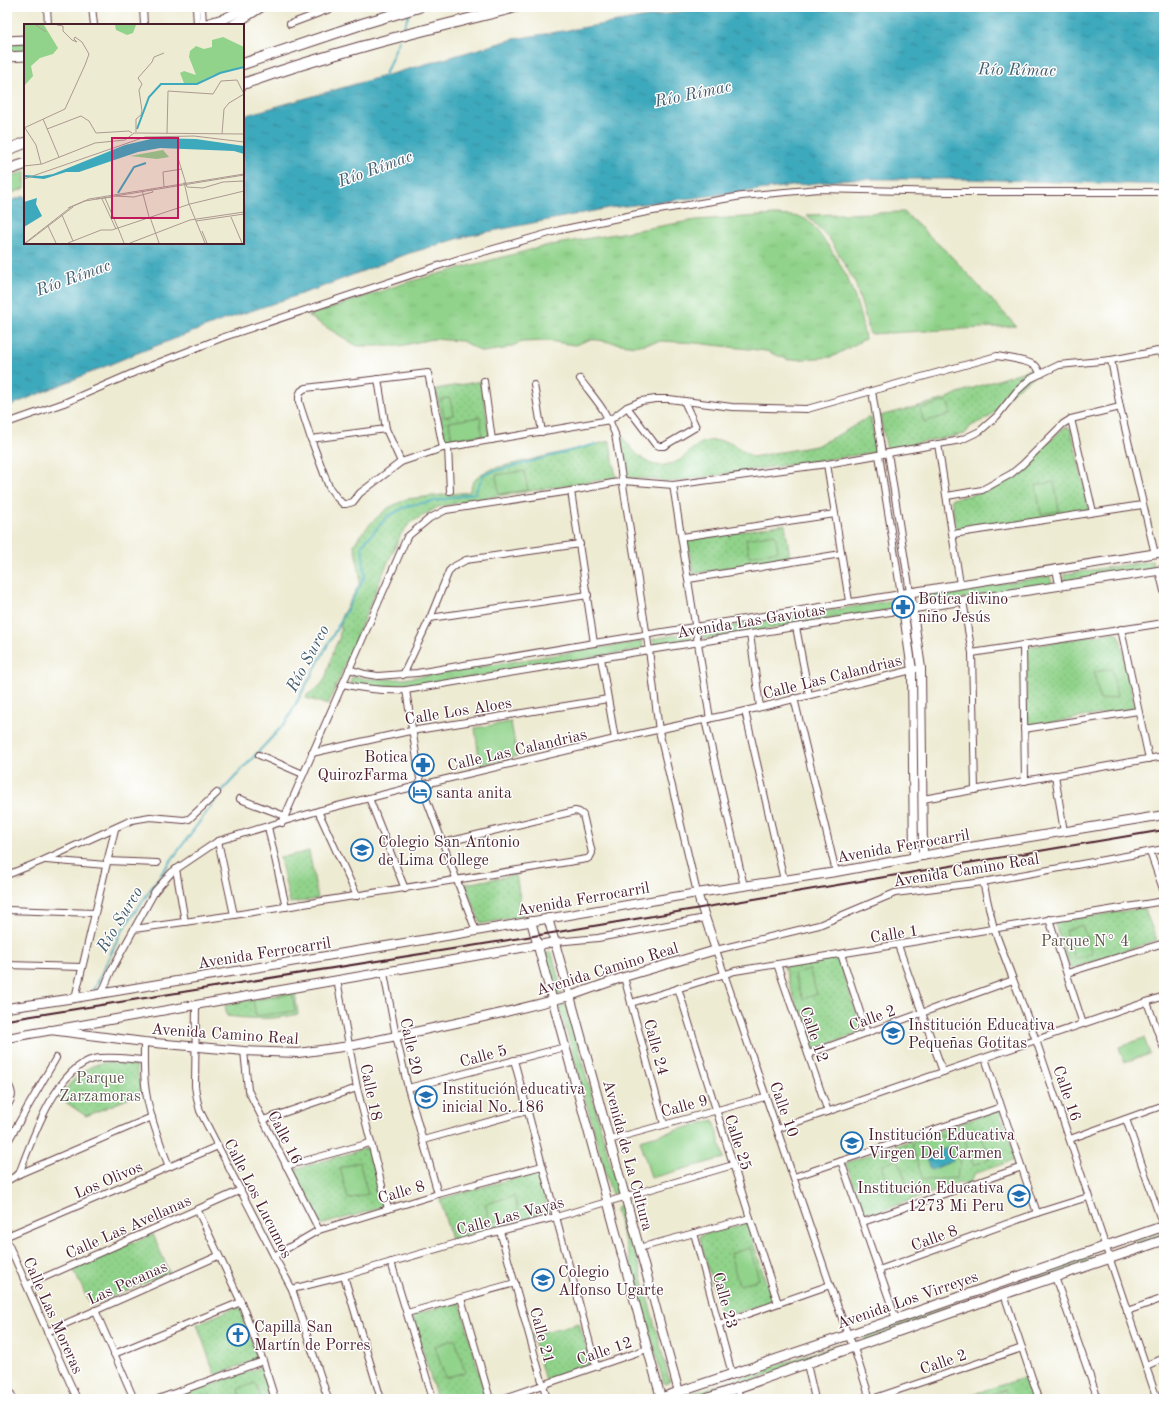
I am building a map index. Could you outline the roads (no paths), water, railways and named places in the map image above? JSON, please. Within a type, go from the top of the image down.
[{"type":"highway","points":[[244,64],[384,17],[419,7]]},
{"type":"highway","points":[[244,84],[270,74],[419,31],[516,7]]},
{"type":"highway","points":[[7,150],[24,143]]},
{"type":"highway","points":[[7,170],[24,164]]},
{"type":"main road","points":[[206,24],[226,18],[247,7]]},
{"type":"main road","points":[[236,24],[261,7]]},
{"type":"main road","points":[[7,41],[24,40]]},
{"type":"main road","points":[[7,58],[24,56]]},
{"type":"main road","name":"Avenida Los Virreyes","points":[[660,1399],[680,1395],[732,1374],[1164,1226]]},
{"type":"main road","name":"Avenida Los Virreyes","points":[[706,1399],[1004,1294],[1164,1240]]},
{"type":"street","points":[[47,7],[48,24]]},
{"type":"street","points":[[92,7],[94,24]]},
{"type":"street","points":[[143,7],[144,24]]},
{"type":"street","points":[[196,7],[198,24]]},
{"type":"street","points":[[202,7],[203,24]]},
{"type":"street","points":[[290,24],[321,11],[335,7]]},
{"type":"street","points":[[7,423],[64,403],[140,370],[224,337],[462,258],[560,230],[647,212],[742,196],[819,189],[948,192],[1164,192]]},
{"type":"street","points":[[282,822],[407,537],[430,518],[446,510],[571,491],[623,481],[673,485],[827,464],[960,440],[980,431],[997,416],[1016,392],[1030,379],[1059,365],[1111,360],[1158,351],[1163,355]]},
{"type":"street","points":[[450,491],[445,448],[428,373],[306,388],[299,395],[299,402],[311,439],[329,487],[343,504],[346,504],[353,502],[360,494],[401,462],[445,448],[610,420],[627,407],[641,401],[656,399],[732,407],[807,409],[997,356],[1036,366],[1041,374]]},
{"type":"street","points":[[1111,360],[1142,505],[1155,554]]},
{"type":"street","points":[[378,379],[386,429],[401,462]]},
{"type":"street","points":[[580,379],[606,412],[615,436],[649,650],[659,730],[697,893]]},
{"type":"street","points":[[484,381],[492,440]]},
{"type":"street","points":[[534,385],[542,432]]},
{"type":"street","points":[[872,391],[877,424],[910,592],[921,668],[923,856]]},
{"type":"street","points":[[627,407],[655,444],[664,446],[696,427],[684,401]]},
{"type":"street","points":[[947,496],[982,490],[1006,477],[1022,465],[1063,424],[1071,419],[1120,407]]},
{"type":"street","points":[[1071,419],[1093,512]]},
{"type":"street","points":[[311,439],[386,429]]},
{"type":"street","points":[[938,444],[960,584]]},
{"type":"street","points":[[883,454],[900,594],[912,670],[914,858]]},
{"type":"street","points":[[827,464],[848,601]]},
{"type":"street","points":[[673,485],[699,642],[708,719],[744,886]]},
{"type":"street","points":[[571,491],[588,595],[594,643]]},
{"type":"street","points":[[953,534],[1142,505]]},
{"type":"street","points":[[682,537],[835,514]]},
{"type":"street","points":[[403,675],[430,618],[449,571],[459,563],[466,560],[580,544]]},
{"type":"street","name":"Avenida Las Gaviotas","points":[[350,669],[378,676],[417,673],[848,601],[1164,552]]},
{"type":"street","points":[[689,579],[841,554]]},
{"type":"street","points":[[1056,568],[1059,586]]},
{"type":"street","points":[[1161,570],[1164,591]]},
{"type":"street","name":"Avenida Las Gaviotas","points":[[343,684],[361,689],[379,691],[406,690],[699,642],[1161,570]]},
{"type":"street","points":[[430,618],[588,595]]},
{"type":"street","points":[[964,601],[972,653],[975,790]]},
{"type":"street","points":[[972,653],[1164,623]]},
{"type":"street","points":[[796,627],[809,695]]},
{"type":"street","points":[[1121,629],[1149,759]]},
{"type":"street","points":[[750,634],[760,707]]},
{"type":"street","points":[[1023,645],[1025,781]]},
{"type":"street","points":[[602,658],[615,739]]},
{"type":"street","name":"Calle Las Calandrias","points":[[102,993],[112,968],[155,891],[172,872],[218,842],[318,811],[421,785],[615,739],[745,711],[921,668]]},
{"type":"street","points":[[406,690],[421,785],[476,931]]},
{"type":"street","points":[[794,698],[836,872]]},
{"type":"street","name":"Calle Los Aloes","points":[[312,753],[412,730],[608,699]]},
{"type":"street","points":[[745,711],[784,880]]},
{"type":"street","points":[[1024,729],[1138,711]]},
{"type":"street","points":[[259,755],[303,774]]},
{"type":"street","points":[[923,799],[1164,756]]},
{"type":"street","points":[[1055,775],[1064,832]]},
{"type":"street","points":[[7,875],[132,820],[150,817],[184,820],[189,819],[217,793]]},
{"type":"street","points":[[369,798],[405,889]]},
{"type":"street","points":[[240,799],[284,816]]},
{"type":"street","points":[[318,811],[357,896]]},
{"type":"street","points":[[134,929],[405,889],[587,859],[590,858],[592,854],[583,815],[575,811],[443,843]]},
{"type":"street","name":"Avenida Ferrocarril","points":[[7,1008],[75,998],[697,893],[836,872],[1164,815]]},
{"type":"street","points":[[268,827],[286,907]]},
{"type":"street","points":[[75,998],[114,829]]},
{"type":"street","points":[[218,842],[234,915]]},
{"type":"street","name":"Avenida Camino Real","points":[[50,1030],[144,1042],[244,1051],[298,1053],[350,1046],[502,1013],[570,996],[624,977],[716,950],[819,925],[895,893],[983,882],[1164,849]]},
{"type":"street","points":[[1150,852],[1164,892]]},
{"type":"street","points":[[44,860],[107,863],[157,863]]},
{"type":"street","points":[[176,869],[185,922]]},
{"type":"street","name":"Calle 16","points":[[983,882],[994,929],[1036,1040],[1157,1399]]},
{"type":"street","name":"Calle 10","points":[[697,893],[765,1097],[778,1129],[830,1285],[854,1348],[871,1399]]},
{"type":"street","name":"Calle 1","points":[[631,1003],[724,974],[776,964],[898,946],[1050,919],[1164,901]]},
{"type":"street","points":[[7,910],[95,913]]},
{"type":"street","name":"Avenida de La Cultura","points":[[548,918],[680,1395]]},
{"type":"street","points":[[7,1038],[555,942],[598,938],[705,918]]},
{"type":"street","points":[[1050,919],[1083,1024]]},
{"type":"street","name":"Avenida de La Cultura","points":[[531,921],[660,1399]]},
{"type":"street","points":[[1067,973],[1164,943]]},
{"type":"street","points":[[898,946],[943,1072]]},
{"type":"street","points":[[841,954],[867,1033]]},
{"type":"street","name":"Calle 12","points":[[776,964],[828,1112]]},
{"type":"street","points":[[7,965],[82,967]]},
{"type":"street","name":"Calle 20","points":[[384,972],[396,1036],[408,1088],[438,1194]]},
{"type":"street","name":"Calle 24","points":[[624,977],[664,1124]]},
{"type":"street","name":"Calle 18","points":[[337,980],[357,1088],[388,1209]]},
{"type":"street","name":"Calle 2","points":[[808,1054],[1013,980]]},
{"type":"street","name":"Calle 25","points":[[678,988],[778,1303]]},
{"type":"street","points":[[778,1129],[1164,996]]},
{"type":"street","points":[[1147,1002],[1164,1049]]},
{"type":"street","name":"Calle Los Lucumos","points":[[196,1005],[195,1086],[200,1111],[292,1289],[328,1399]]},
{"type":"street","points":[[144,1042],[143,1060],[145,1091],[169,1167]]},
{"type":"street","name":"Calle 5","points":[[408,1088],[565,1046]]},
{"type":"street","name":"Calle 16","points":[[244,1051],[248,1090],[319,1230]]},
{"type":"street","points":[[7,1143],[56,1058]]},
{"type":"street","points":[[985,1058],[1037,1213]]},
{"type":"street","points":[[19,1174],[35,1131],[55,1094],[72,1073],[83,1063],[95,1059],[143,1060]]},
{"type":"street","points":[[514,1060],[596,1366]]},
{"type":"street","points":[[7,1082],[12,1093],[12,1100],[7,1106]]},
{"type":"street","points":[[263,1120],[357,1088]]},
{"type":"street","name":"Calle 9","points":[[609,1140],[765,1097]]},
{"type":"street","points":[[1070,1139],[1164,1105]]},
{"type":"street","points":[[794,1177],[1001,1107]]},
{"type":"street","points":[[423,1140],[527,1111]]},
{"type":"street","points":[[7,1181],[19,1174],[152,1117]]},
{"type":"street","points":[[1126,1119],[1164,1226]]},
{"type":"street","points":[[286,1166],[370,1143]]},
{"type":"street","name":"Los Olivos","points":[[7,1236],[218,1146]]},
{"type":"street","points":[[841,1161],[896,1319]]},
{"type":"street","name":"Calle Las Vayas","points":[[292,1289],[344,1276],[500,1231],[556,1217],[733,1165]]},
{"type":"street","name":"Calle 8","points":[[274,1256],[319,1230],[438,1194],[542,1166]]},
{"type":"street","points":[[862,1222],[1022,1167]]},
{"type":"street","name":"Calle Las Avellanas","points":[[26,1286],[241,1190]]},
{"type":"street","name":"Calle 8","points":[[879,1270],[1037,1213],[1088,1197]]},
{"type":"street","points":[[197,1209],[241,1302],[264,1361],[275,1399]]},
{"type":"street","points":[[639,1248],[750,1218]]},
{"type":"street","name":"Calle 21","points":[[500,1231],[547,1399]]},
{"type":"street","name":"Calle 23","points":[[694,1233],[732,1374]]},
{"type":"street","name":"Calle Las Moreras","points":[[7,1241],[77,1399]]},
{"type":"street","name":"Las Pecanas","points":[[47,1332],[218,1256]]},
{"type":"street","points":[[391,1262],[434,1399]]},
{"type":"street","points":[[344,1276],[381,1399]]},
{"type":"street","points":[[1055,1277],[1098,1399]]},
{"type":"street","points":[[407,1313],[515,1283]]},
{"type":"street","points":[[719,1324],[830,1285]]},
{"type":"street","points":[[1004,1294],[1039,1399]]},
{"type":"street","points":[[461,1298],[490,1399]]},
{"type":"street","points":[[1128,1310],[1164,1298]]},
{"type":"street","points":[[114,1354],[241,1302]]},
{"type":"street","points":[[95,1310],[134,1399]]},
{"type":"street","name":"Calle 2","points":[[871,1399],[1022,1348]]},
{"type":"street","name":"Calle 12","points":[[502,1399],[647,1349]]},
{"type":"street","points":[[1146,1366],[1164,1358]]},
{"type":"street","points":[[158,1399],[264,1361]]},
{"type":"street","points":[[807,1364],[815,1399]]},
{"type":"street","points":[[7,1386],[12,1399]]},
{"type":"street","points":[[737,1388],[740,1399]]},
{"type":"water","name":"Río Rímac","points":[[708,7],[1164,7],[1164,185],[961,179],[850,179],[609,208],[467,236],[407,254],[319,288],[221,321],[135,354],[7,407],[7,202],[24,196],[24,244],[244,244],[244,116],[514,39]]},
{"type":"water","points":[[948,1147],[953,1161],[931,1170],[925,1156]]},
{"type":"waterway","points":[[402,32],[409,14]]},
{"type":"waterway","points":[[384,77],[399,40]]},
{"type":"waterway","name":"Río Surco","points":[[94,990],[121,932],[164,870],[223,790],[286,722],[365,576],[362,545],[388,516],[410,505],[475,493],[484,474],[596,444]]},
{"type":"railway","points":[[7,1020],[552,933],[1164,830]]},
{"type":"place","name":"Botica divino niño Jesús","points":[[903,607]]},
{"type":"place","name":"Botica QuirozFarma","points":[[423,765]]},
{"type":"place","name":"santa anita","points":[[420,792]]},
{"type":"place","name":"Colegio San Antonio de Lima College","points":[[362,850]]},
{"type":"place","name":"Institución Educativa Pequeñas Gotitas","points":[[893,1033]]},
{"type":"place","name":"Institución educativa inicial No. 186","points":[[426,1097]]},
{"type":"place","name":"Institución Educativa Virgen Del Carmen","points":[[852,1143]]},
{"type":"place","name":"Institución Educativa 1273 Mi Peru","points":[[1019,1196]]},
{"type":"place","name":"Colegio Alfonso Ugarte","points":[[543,1280]]},
{"type":"place","name":"Capilla San Martín de Porres","points":[[238,1335]]},
{"type":"park label","name":"Parque N° 4","points":[[1085,940]]},
{"type":"park label","name":"Parque Zarzamoras","points":[[100,1086]]}]
